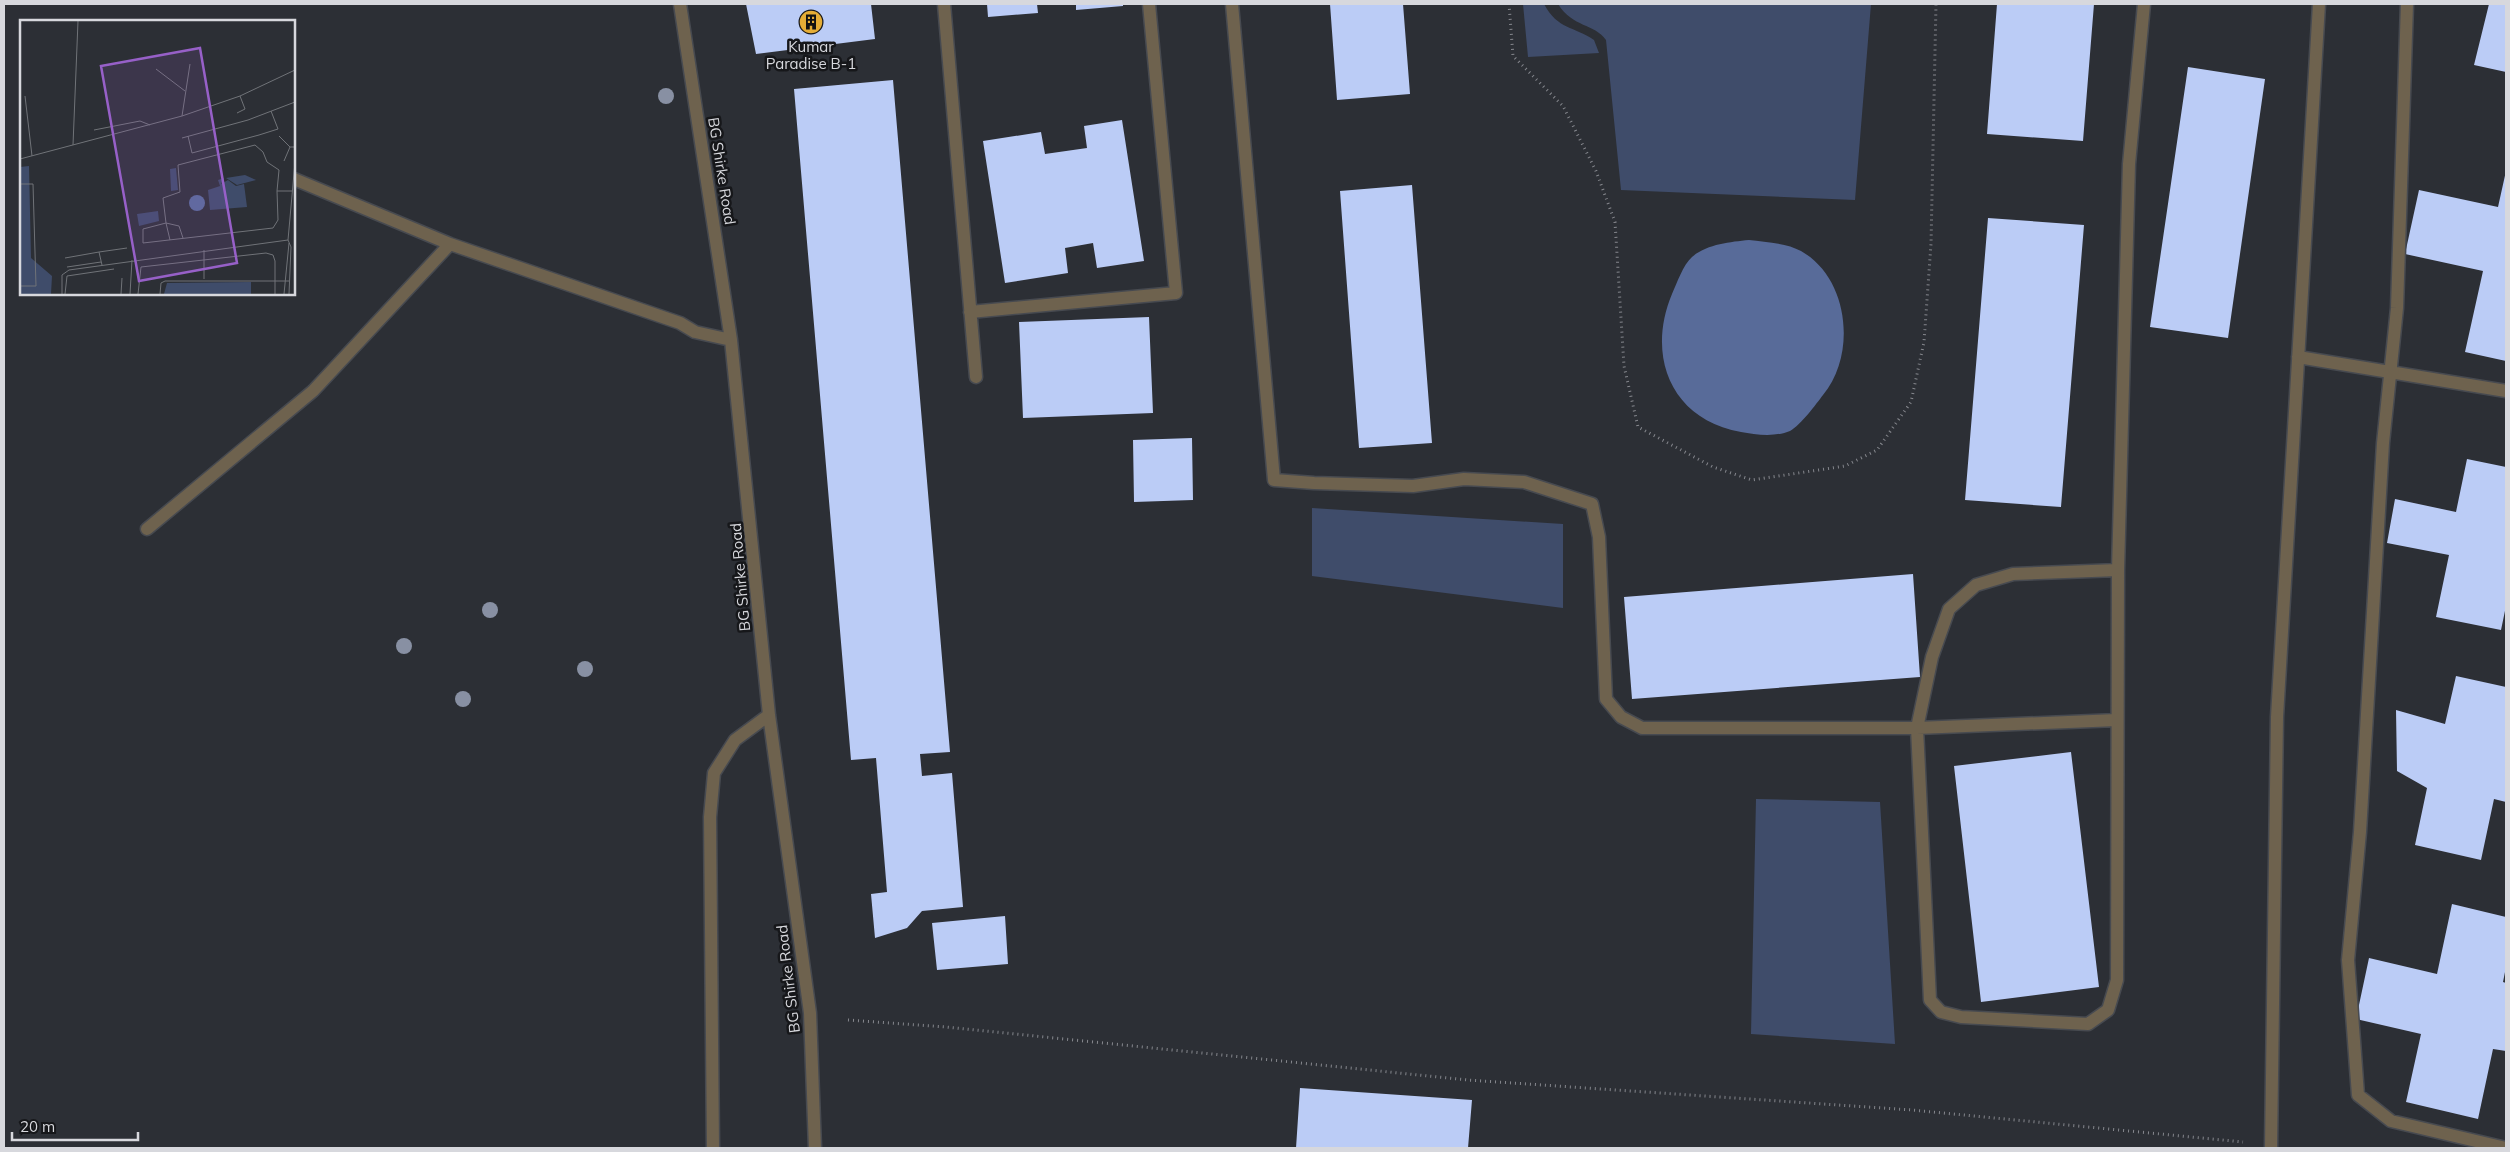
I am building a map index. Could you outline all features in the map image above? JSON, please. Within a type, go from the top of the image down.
[{"type":"street","name":"BG Shirke Road","points":[[680,4],[731,340],[769,715],[810,1013],[815,1148]]},
{"type":"street","points":[[944,4],[976,377]]},
{"type":"street","points":[[970,312],[1176,293],[1149,4]]},
{"type":"street","points":[[1232,4],[1274,480],[1414,486],[1464,479],[1524,482],[1592,504],[1599,538],[1606,699],[1621,717],[1642,728],[1917,728],[2117,720]]},
{"type":"street","points":[[2118,570],[2013,574],[1976,586],[1949,609],[1932,657],[1917,728],[1930,1000],[1941,1012],[1961,1017],[2088,1024],[2108,1010],[2117,980],[2118,570],[2130,164],[2144,4]]},
{"type":"street","points":[[2271,1146],[2277,717],[2319,4]]},
{"type":"street","points":[[2407,4],[2397,308],[2383,443],[2360,832],[2348,960],[2358,1095],[2391,1121],[2506,1148]]},
{"type":"street","points":[[295,179],[450,244],[680,323],[695,332],[731,340]]},
{"type":"street","points":[[147,529],[313,392],[450,244]]},
{"type":"street","points":[[2298,357],[2506,391]]},
{"type":"street","points":[[713,1148],[710,817],[714,773],[735,740],[769,715]]},
{"type":"path","points":[[1509,4],[1513,56],[1563,106],[1596,171],[1615,222],[1624,366],[1638,427],[1713,467],[1752,480],[1845,466],[1877,450],[1911,402],[1924,342],[1931,244],[1936,4]]},
{"type":"path","points":[[848,1020],[955,1028],[1468,1080],[1912,1110],[2271,1146]]},
{"type":"shaded area","points":[[1523,4],[1544,4],[1555,19],[1594,40],[1599,53],[1528,57]]},
{"type":"shaded area","points":[[1558,4],[1871,4],[1855,200],[1621,190],[1606,40],[1596,31],[1570,17]]},
{"type":"shaded area","points":[[1749,240],[1789,246],[1801,251],[1817,263],[1829,279],[1838,298],[1843,318],[1844,339],[1841,359],[1834,378],[1823,395],[1799,424],[1790,431],[1772,435],[1741,432],[1717,425],[1697,414],[1682,399],[1670,382],[1664,362],[1662,340],[1665,317],[1680,274],[1686,265],[1692,257],[1705,249],[1719,244]]},
{"type":"shaded area","points":[[1312,508],[1563,524],[1563,608],[1312,576]]},
{"type":"shaded area","points":[[1756,799],[1880,802],[1895,1044],[1751,1034]]},
{"type":"building","name":"Kumar Paradise B-1","points":[[746,4],[871,4],[875,39],[756,54]]},
{"type":"building","points":[[987,4],[1037,4],[1038,13],[988,17]]},
{"type":"building","points":[[1076,4],[1123,4],[1123,6],[1076,10]]},
{"type":"building","points":[[1330,4],[1403,4],[1410,94],[1337,100]]},
{"type":"building","points":[[1997,4],[2094,4],[2083,141],[1987,134]]},
{"type":"building","points":[[2489,4],[2506,4],[2506,72],[2474,65]]},
{"type":"building","points":[[2188,67],[2265,79],[2228,338],[2150,327]]},
{"type":"building","points":[[893,80],[950,752],[920,754],[922,776],[952,773],[963,907],[922,911],[907,928],[875,938],[871,894],[887,892],[876,758],[851,760],[794,89]]},
{"type":"building","points":[[1122,120],[1144,261],[1097,268],[1093,243],[1065,248],[1068,273],[1005,283],[983,141],[1041,132],[1045,154],[1087,148],[1084,126]]},
{"type":"building","points":[[2506,171],[2506,361],[2465,352],[2483,271],[2405,254],[2419,190],[2498,207]]},
{"type":"building","points":[[1412,185],[1432,443],[1359,448],[1340,191]]},
{"type":"building","points":[[1988,218],[2084,225],[2061,507],[1965,500]]},
{"type":"building","points":[[1149,317],[1153,413],[1023,418],[1019,322]]},
{"type":"building","points":[[1192,438],[1193,500],[1134,502],[1133,440]]},
{"type":"building","points":[[2467,459],[2506,467],[2506,606],[2501,630],[2436,617],[2449,555],[2387,543],[2395,499],[2456,512]]},
{"type":"building","points":[[1913,574],[1920,677],[1632,699],[1624,597]]},
{"type":"building","points":[[2456,676],[2506,687],[2506,802],[2494,799],[2481,860],[2415,845],[2427,788],[2397,771],[2396,710],[2445,724]]},
{"type":"building","points":[[2071,752],[2099,987],[1981,1002],[1954,766]]},
{"type":"building","points":[[2452,904],[2506,917],[2506,967],[2503,982],[2506,983],[2506,1051],[2493,1049],[2478,1119],[2406,1102],[2421,1034],[2356,1019],[2369,958],[2437,974]]},
{"type":"building","points":[[1005,916],[1008,964],[937,970],[932,923]]},
{"type":"building","points":[[1300,1088],[1472,1100],[1468,1148],[1296,1148]]},
{"type":"place","name":"Kumar Paradise B-1","points":[[811,22]]}]
